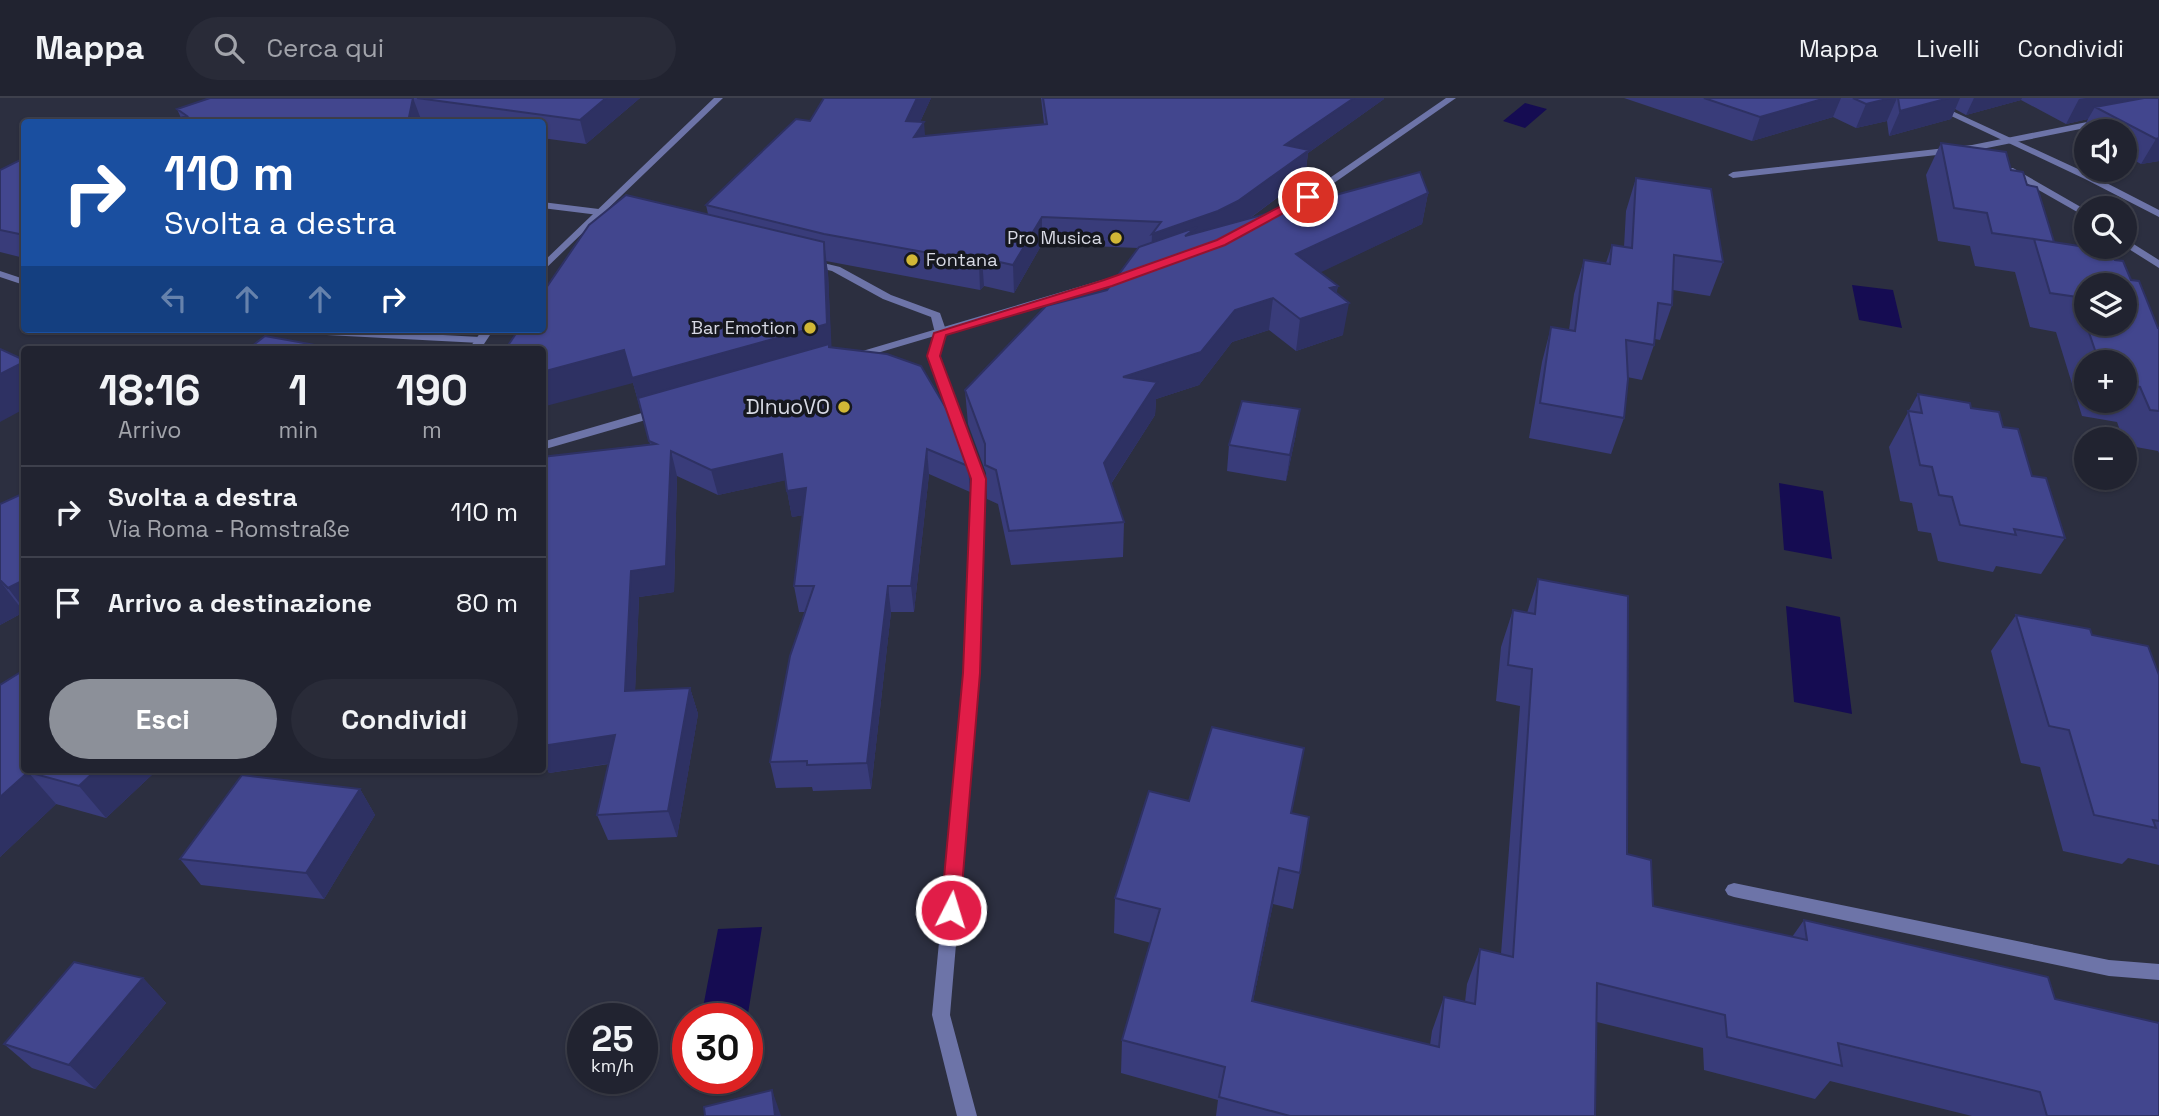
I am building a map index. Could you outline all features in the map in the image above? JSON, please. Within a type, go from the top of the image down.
[{"type":"street","points":[[546,265],[719,98]]},
{"type":"street","points":[[1254,225],[1308,197],[1452,98]]},
{"type":"street","points":[[1917,98],[2088,177],[2159,214]]},
{"type":"street","points":[[1733,175],[1972,148],[2074,128]]},
{"type":"street","points":[[1972,148],[1983,155]]},
{"type":"street","points":[[2006,168],[2074,207]]},
{"type":"street","points":[[546,205],[623,216]]},
{"type":"street","points":[[2137,250],[2159,265]]},
{"type":"street","points":[[800,260],[836,269],[887,297],[936,316],[941,333],[934,356],[979,479],[972,673],[941,1015],[967,1116]]},
{"type":"street","points":[[837,361],[941,333],[1146,270]]},
{"type":"street","points":[[0,274],[21,281]]},
{"type":"street","points":[[321,333],[477,345]]},
{"type":"street","points":[[546,445],[676,407]]},
{"type":"street","points":[[1734,890],[2109,968],[2159,972]]},
{"type":"shaded area","points":[[1525,103],[1547,109],[1525,128],[1503,121]]},
{"type":"shaded area","points":[[1852,285],[1893,290],[1902,328],[1859,320]]},
{"type":"shaded area","points":[[1779,483],[1823,491],[1832,559],[1784,550]]},
{"type":"shaded area","points":[[1786,606],[1840,617],[1852,714],[1794,702]]},
{"type":"shaded area","points":[[762,927],[750,1003],[704,1003],[718,929]]},
{"type":"building","points":[[210,98],[413,98],[409,119],[176,119],[187,116],[177,109]]},
{"type":"building","points":[[417,98],[606,98],[580,120]]},
{"type":"building","points":[[824,98],[917,98],[906,121],[924,122],[914,137],[1047,124],[1043,98],[1354,98],[1285,145],[1309,150],[1238,201],[1218,211],[1152,234],[1161,222],[1042,217],[1013,265],[982,258],[979,262],[824,234],[706,205],[796,119],[810,121]]},
{"type":"building","points":[[1704,98],[1826,98],[1760,117]]},
{"type":"building","points":[[1853,98],[1891,98],[1866,104]]},
{"type":"building","points":[[1898,98],[1949,98],[1900,111]]},
{"type":"building","points":[[2159,98],[2159,138],[2137,129],[2137,119],[2118,119],[2095,107]]},
{"type":"building","points":[[1941,143],[2006,152],[2011,170],[2023,172],[2027,185],[2037,187],[2054,242],[1992,233],[1987,213],[1954,208]]},
{"type":"building","points":[[21,160],[21,234],[0,230],[0,170]]},
{"type":"building","points":[[1420,172],[1428,193],[1296,254],[1338,286],[1330,288],[1349,303],[1300,319],[1273,298],[1235,310],[1201,352],[1123,377],[1157,382],[1104,463],[1124,522],[1009,531],[996,470],[985,465],[985,444],[965,390],[1046,306],[1107,290],[1139,247],[1197,227],[1185,236]]},
{"type":"building","points":[[1636,178],[1711,189],[1723,262],[1674,255],[1672,305],[1658,303],[1654,345],[1626,340],[1628,379],[1624,418],[1540,403],[1551,327],[1575,331],[1584,260],[1610,264],[1612,245],[1632,248]]},
{"type":"building","points":[[626,195],[824,242],[827,324],[632,378],[624,350],[546,371],[546,346],[508,346],[516,333],[546,333],[546,288],[589,225]]},
{"type":"building","points":[[2034,239],[2074,245],[2074,259],[2123,261],[2128,273],[2074,273],[2074,297],[2050,293]]},
{"type":"building","points":[[2139,281],[2159,328],[2159,411],[2150,410],[2140,387],[2137,386],[2137,350],[2095,350],[2090,336],[2137,336]]},
{"type":"building","points":[[265,336],[321,346],[252,346]]},
{"type":"building","points":[[829,344],[829,347],[887,354],[921,366],[950,415],[953,412],[969,454],[968,466],[927,449],[911,586],[888,586],[867,763],[807,765],[807,761],[770,762],[790,656],[814,586],[794,586],[806,488],[787,491],[782,454],[711,470],[671,451],[666,566],[631,571],[625,691],[690,688],[668,811],[597,815],[615,735],[546,745],[546,457],[656,444],[649,441],[638,398]]},
{"type":"building","points":[[0,349],[21,359],[21,364],[0,374]]},
{"type":"building","points":[[1918,394],[1970,403],[1971,408],[1999,412],[2003,427],[2018,429],[2032,476],[2046,478],[2065,538],[2014,529],[2016,535],[1960,525],[1952,497],[1939,495],[1932,467],[1920,465],[1908,411],[1922,413]]},
{"type":"building","points":[[1242,401],[1300,409],[1290,455],[1229,445]]},
{"type":"building","points":[[21,494],[21,582],[8,588],[0,580],[0,504]]},
{"type":"building","points":[[1538,579],[1628,596],[1627,854],[1651,860],[1653,906],[1807,940],[1804,920],[2048,977],[2055,999],[2159,1023],[2159,1116],[2047,1116],[2040,1092],[1838,1043],[1842,1066],[1727,1037],[1725,1015],[1597,983],[1595,1116],[1290,1116],[1219,1097],[1225,1067],[1122,1040],[1160,909],[1115,898],[1149,791],[1189,801],[1212,727],[1304,748],[1291,813],[1309,817],[1300,873],[1279,868],[1252,1001],[1439,1047],[1444,997],[1475,1004],[1480,949],[1513,957],[1532,669],[1508,665],[1513,610],[1535,614]]},
{"type":"building","points":[[2016,615],[2090,629],[2092,635],[2148,646],[2159,675],[2159,821],[2153,820],[2156,828],[2094,815],[2069,730],[2049,726]]},
{"type":"building","points":[[21,672],[21,773],[27,773],[0,797],[0,685]]},
{"type":"building","points":[[32,773],[93,773],[79,786]]},
{"type":"building","points":[[242,775],[360,789],[306,873],[180,859]]},
{"type":"building","points":[[74,962],[143,978],[69,1065],[4,1044]]},
{"type":"building","points":[[772,1090],[775,1116],[705,1116],[704,1107]]},
{"type":"place","name":"Pro Musica","points":[[1116,238]]},
{"type":"place","name":"Fontana","points":[[912,260]]},
{"type":"place","name":"Bar Emotion","points":[[810,328]]},
{"type":"place","name":"DInuoVO","points":[[844,407]]},
{"type":"route","points":[[951,910],[972,673],[979,479],[934,356],[941,333],[1108,283],[1221,243],[1308,197]]}]
